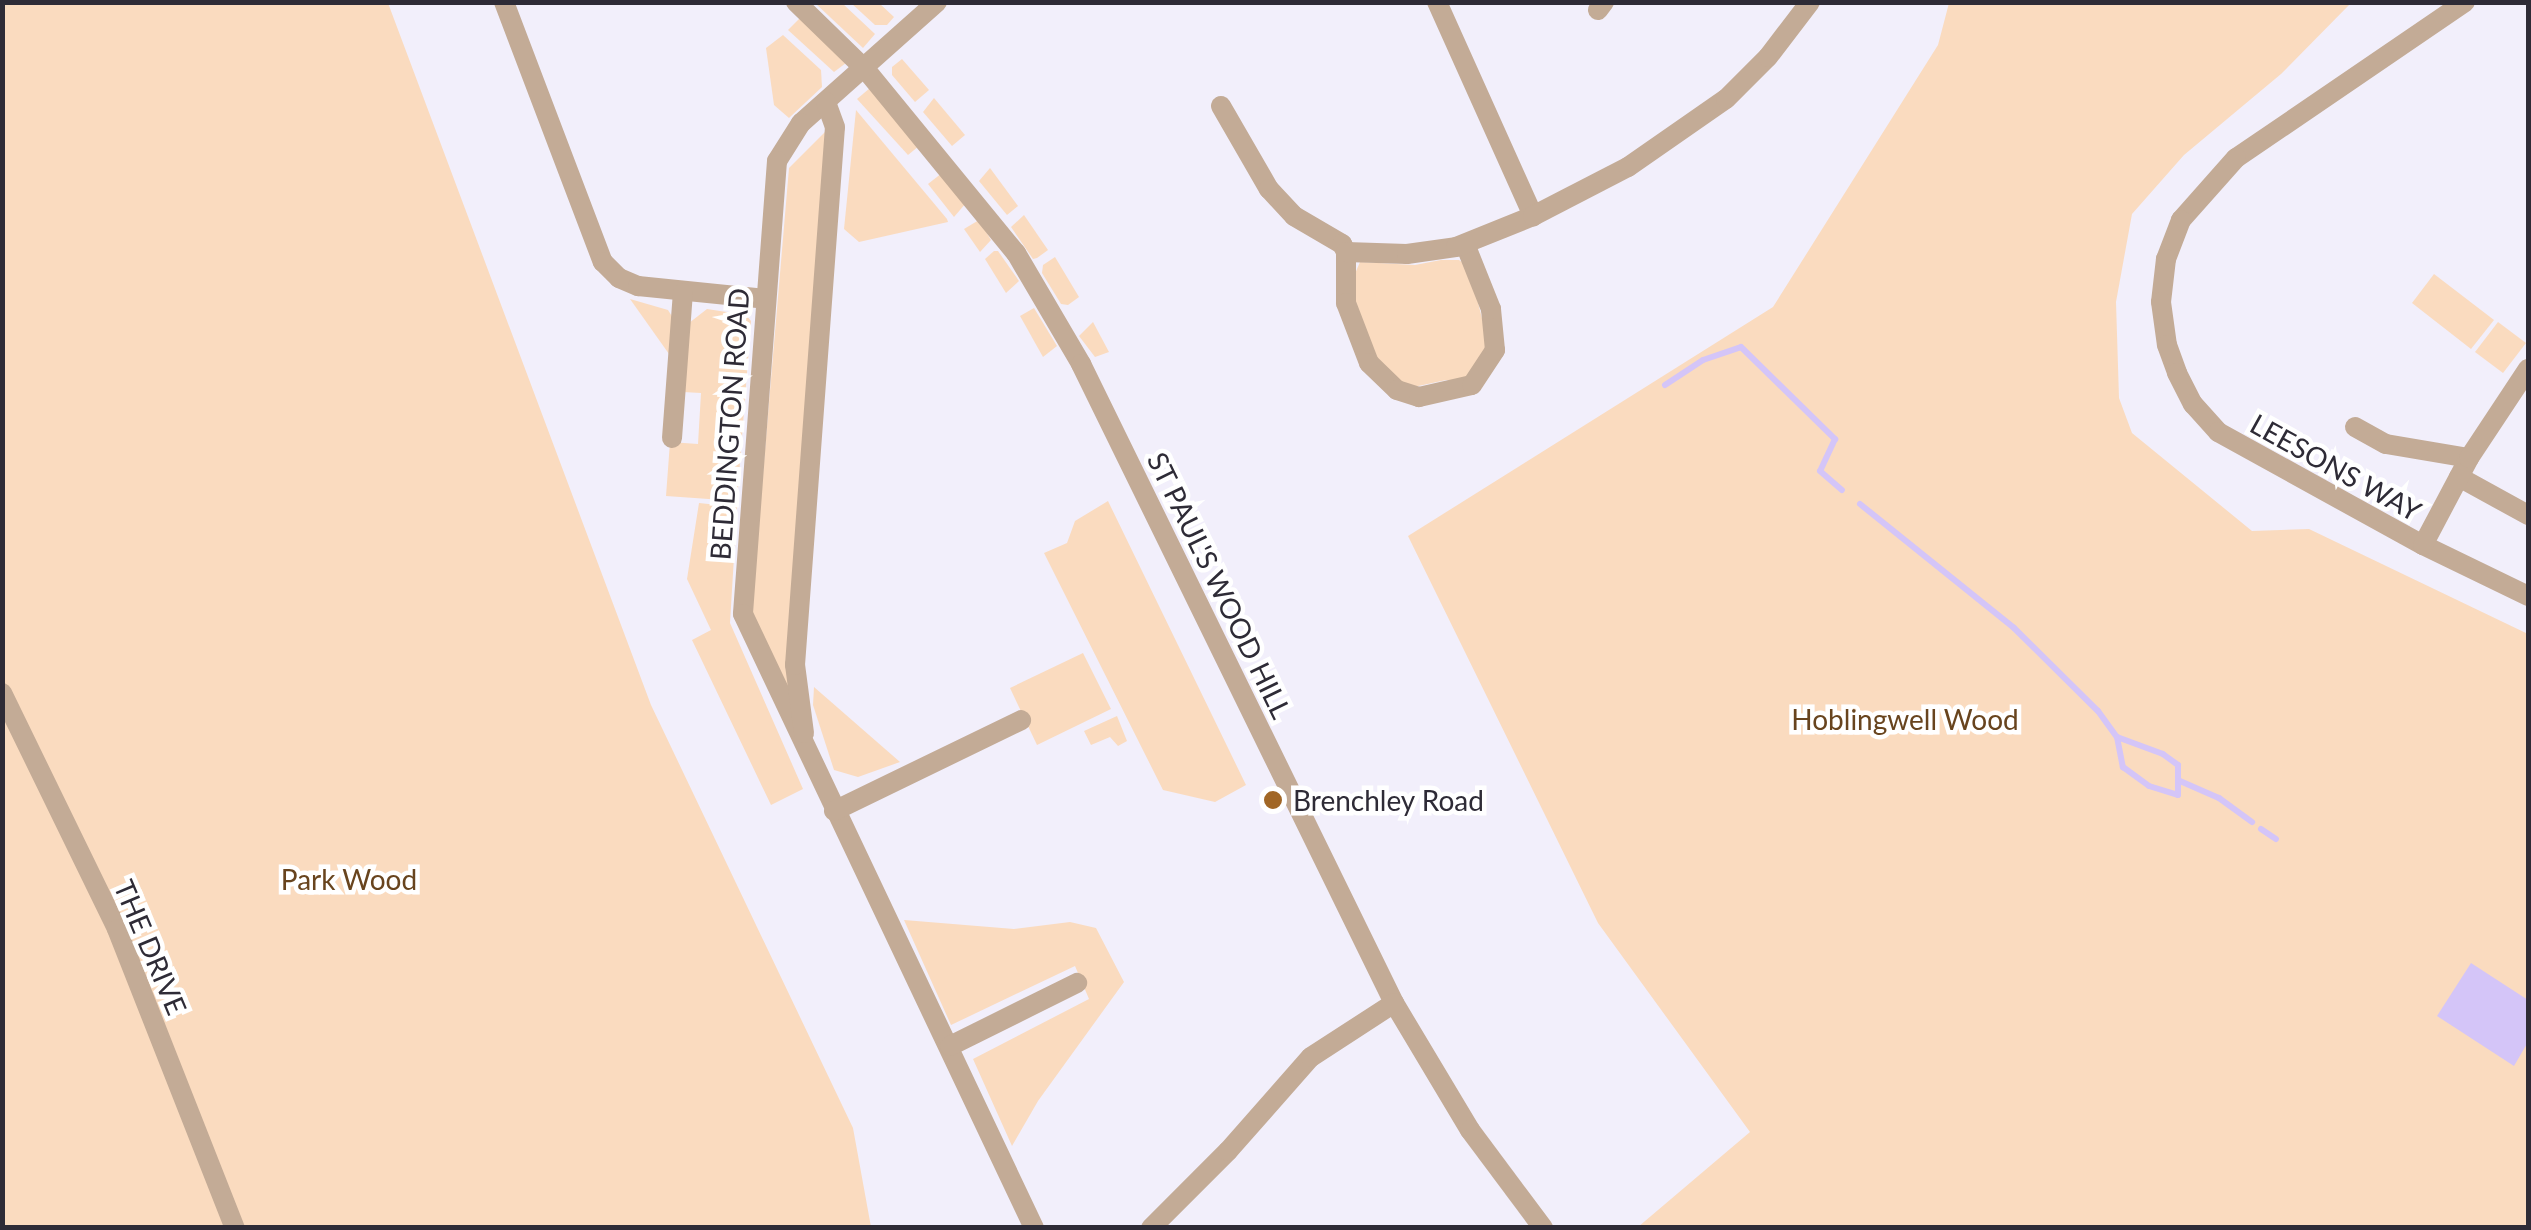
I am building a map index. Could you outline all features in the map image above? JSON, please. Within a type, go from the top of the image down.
[{"type":"street","points":[[504,2],[600,258],[628,282],[683,292],[765,299]]},
{"type":"street","name":"ST PAUL'S WOOD HILL","points":[[796,2],[866,70],[1016,252],[1081,364],[1394,1003],[1470,1130],[1543,1228]]},
{"type":"street","name":"BEDDINGTON ROAD","points":[[937,2],[790,135],[776,161],[742,614],[1034,1228]]},
{"type":"street","points":[[1438,2],[1533,216]]},
{"type":"street","points":[[1346,252],[1419,254],[1465,244],[1533,216],[1628,168],[1698,122],[1768,57],[1810,2]]},
{"type":"street","name":"LEESONS WAY","points":[[2465,2],[2236,158],[2181,220],[2166,258],[2161,302],[2166,345],[2177,372],[2192,404],[2218,432],[2423,545],[2528,596]]},
{"type":"street","name":"BEDDINGTON ROAD","points":[[808,755],[795,666],[835,127],[826,102]]},
{"type":"street","points":[[1221,106],[1269,190],[1294,216],[1338,240],[1346,252],[1346,303],[1369,363],[1397,390],[1419,397],[1472,385],[1495,350],[1491,308],[1465,244]]},
{"type":"street","points":[[672,438],[683,292]]},
{"type":"street","points":[[2423,545],[2464,468],[2528,369]]},
{"type":"street","points":[[2355,427],[2386,444],[2464,468],[2528,515]]},
{"type":"street","name":"THE DRIVE","points":[[2,693],[117,929],[236,1228]]},
{"type":"street","points":[[834,811],[1021,720]]},
{"type":"street","points":[[950,1046],[1077,983]]},
{"type":"street","points":[[1151,1228],[1311,1057],[1394,1003]]},
{"type":"green space","name":"Park Wood","points":[[2,3],[388,3],[651,705],[853,1128],[871,1227],[3,1227]]},
{"type":"green space","points":[[815,3],[842,3],[875,34],[863,48]]},
{"type":"green space","points":[[851,3],[879,3],[894,17],[887,25],[875,25]]},
{"type":"green space","name":"Hoblingwell Wood","points":[[1949,3],[2351,3],[2281,74],[2184,155],[2132,214],[2116,302],[2119,398],[2132,433],[2252,531],[2309,529],[2528,634],[2528,1227],[1638,1227],[1750,1132],[1598,923],[1408,536],[1773,307],[1938,45]]},
{"type":"green space","points":[[800,18],[846,63],[834,72],[788,30]]},
{"type":"green space","points":[[783,35],[821,70],[822,87],[789,118],[774,105],[766,48]]},
{"type":"green space","points":[[902,59],[929,90],[915,102],[892,75],[892,67]]},
{"type":"green space","points":[[870,88],[919,146],[908,155],[857,99]]},
{"type":"green space","points":[[934,98],[965,135],[952,146],[923,112]]},
{"type":"green space","points":[[856,110],[948,222],[859,242],[844,229]]},
{"type":"green space","points":[[827,130],[789,699],[751,614],[789,168]]},
{"type":"green space","points":[[990,168],[1018,206],[1007,215],[979,181]]},
{"type":"green space","points":[[942,173],[966,203],[954,217],[928,184]]},
{"type":"green space","points":[[1024,215],[1048,250],[1037,258],[1033,259],[1011,227]]},
{"type":"green space","points":[[979,220],[991,240],[980,252],[964,229]]},
{"type":"green space","points":[[998,251],[1019,281],[1006,293],[985,259]]},
{"type":"green space","points":[[1055,257],[1079,297],[1068,305],[1061,304],[1042,273],[1043,265]]},
{"type":"green space","points":[[1459,260],[1469,267],[1489,346],[1463,382],[1446,380],[1409,388],[1374,358],[1358,328],[1354,276],[1360,262],[1415,265]]},
{"type":"green space","points":[[2434,274],[2494,320],[2471,349],[2412,303]]},
{"type":"green space","points":[[630,299],[668,310],[673,318],[669,354]]},
{"type":"green space","points":[[1034,308],[1057,346],[1043,357],[1020,316]]},
{"type":"green space","points":[[707,309],[746,315],[751,321],[737,501],[666,496],[670,442],[698,444],[701,393],[683,392],[689,323]]},
{"type":"green space","points":[[1093,322],[1109,352],[1095,357],[1079,336]]},
{"type":"green space","points":[[2498,322],[2526,343],[2503,373],[2475,352]]},
{"type":"green space","points":[[1108,501],[1246,785],[1215,802],[1163,790],[1044,553],[1067,543],[1075,521]]},
{"type":"green space","points":[[699,503],[737,507],[730,623],[803,789],[771,805],[692,640],[711,630],[687,579]]},
{"type":"green space","points":[[1083,653],[1111,709],[1037,745],[1010,688]]},
{"type":"green space","points":[[814,687],[900,762],[858,777],[834,770],[813,705]]},
{"type":"green space","points":[[1117,716],[1127,741],[1118,746],[1110,737],[1091,745],[1084,731]]},
{"type":"green space","points":[[904,920],[1014,929],[1070,922],[1096,928],[1124,982],[1038,1101],[1012,1146],[973,1059],[1089,999],[1075,966],[951,1025]]},
{"type":"shaded area","points":[[2471,963],[2528,1000],[2528,1042],[2514,1066],[2437,1016]]},
{"type":"waterway","points":[[1665,385],[1703,360],[1741,347],[1835,439],[1820,471],[1842,490]]},
{"type":"waterway","points":[[1860,504],[2014,628],[2098,711],[2117,737],[2123,767],[2149,786],[2178,795],[2178,765],[2163,754],[2117,737]]},
{"type":"waterway","points":[[2180,781],[2219,798],[2252,822]]},
{"type":"waterway","points":[[2261,829],[2276,839]]},
{"type":"place","name":"Brenchley Road","points":[[1273,800]]}]
